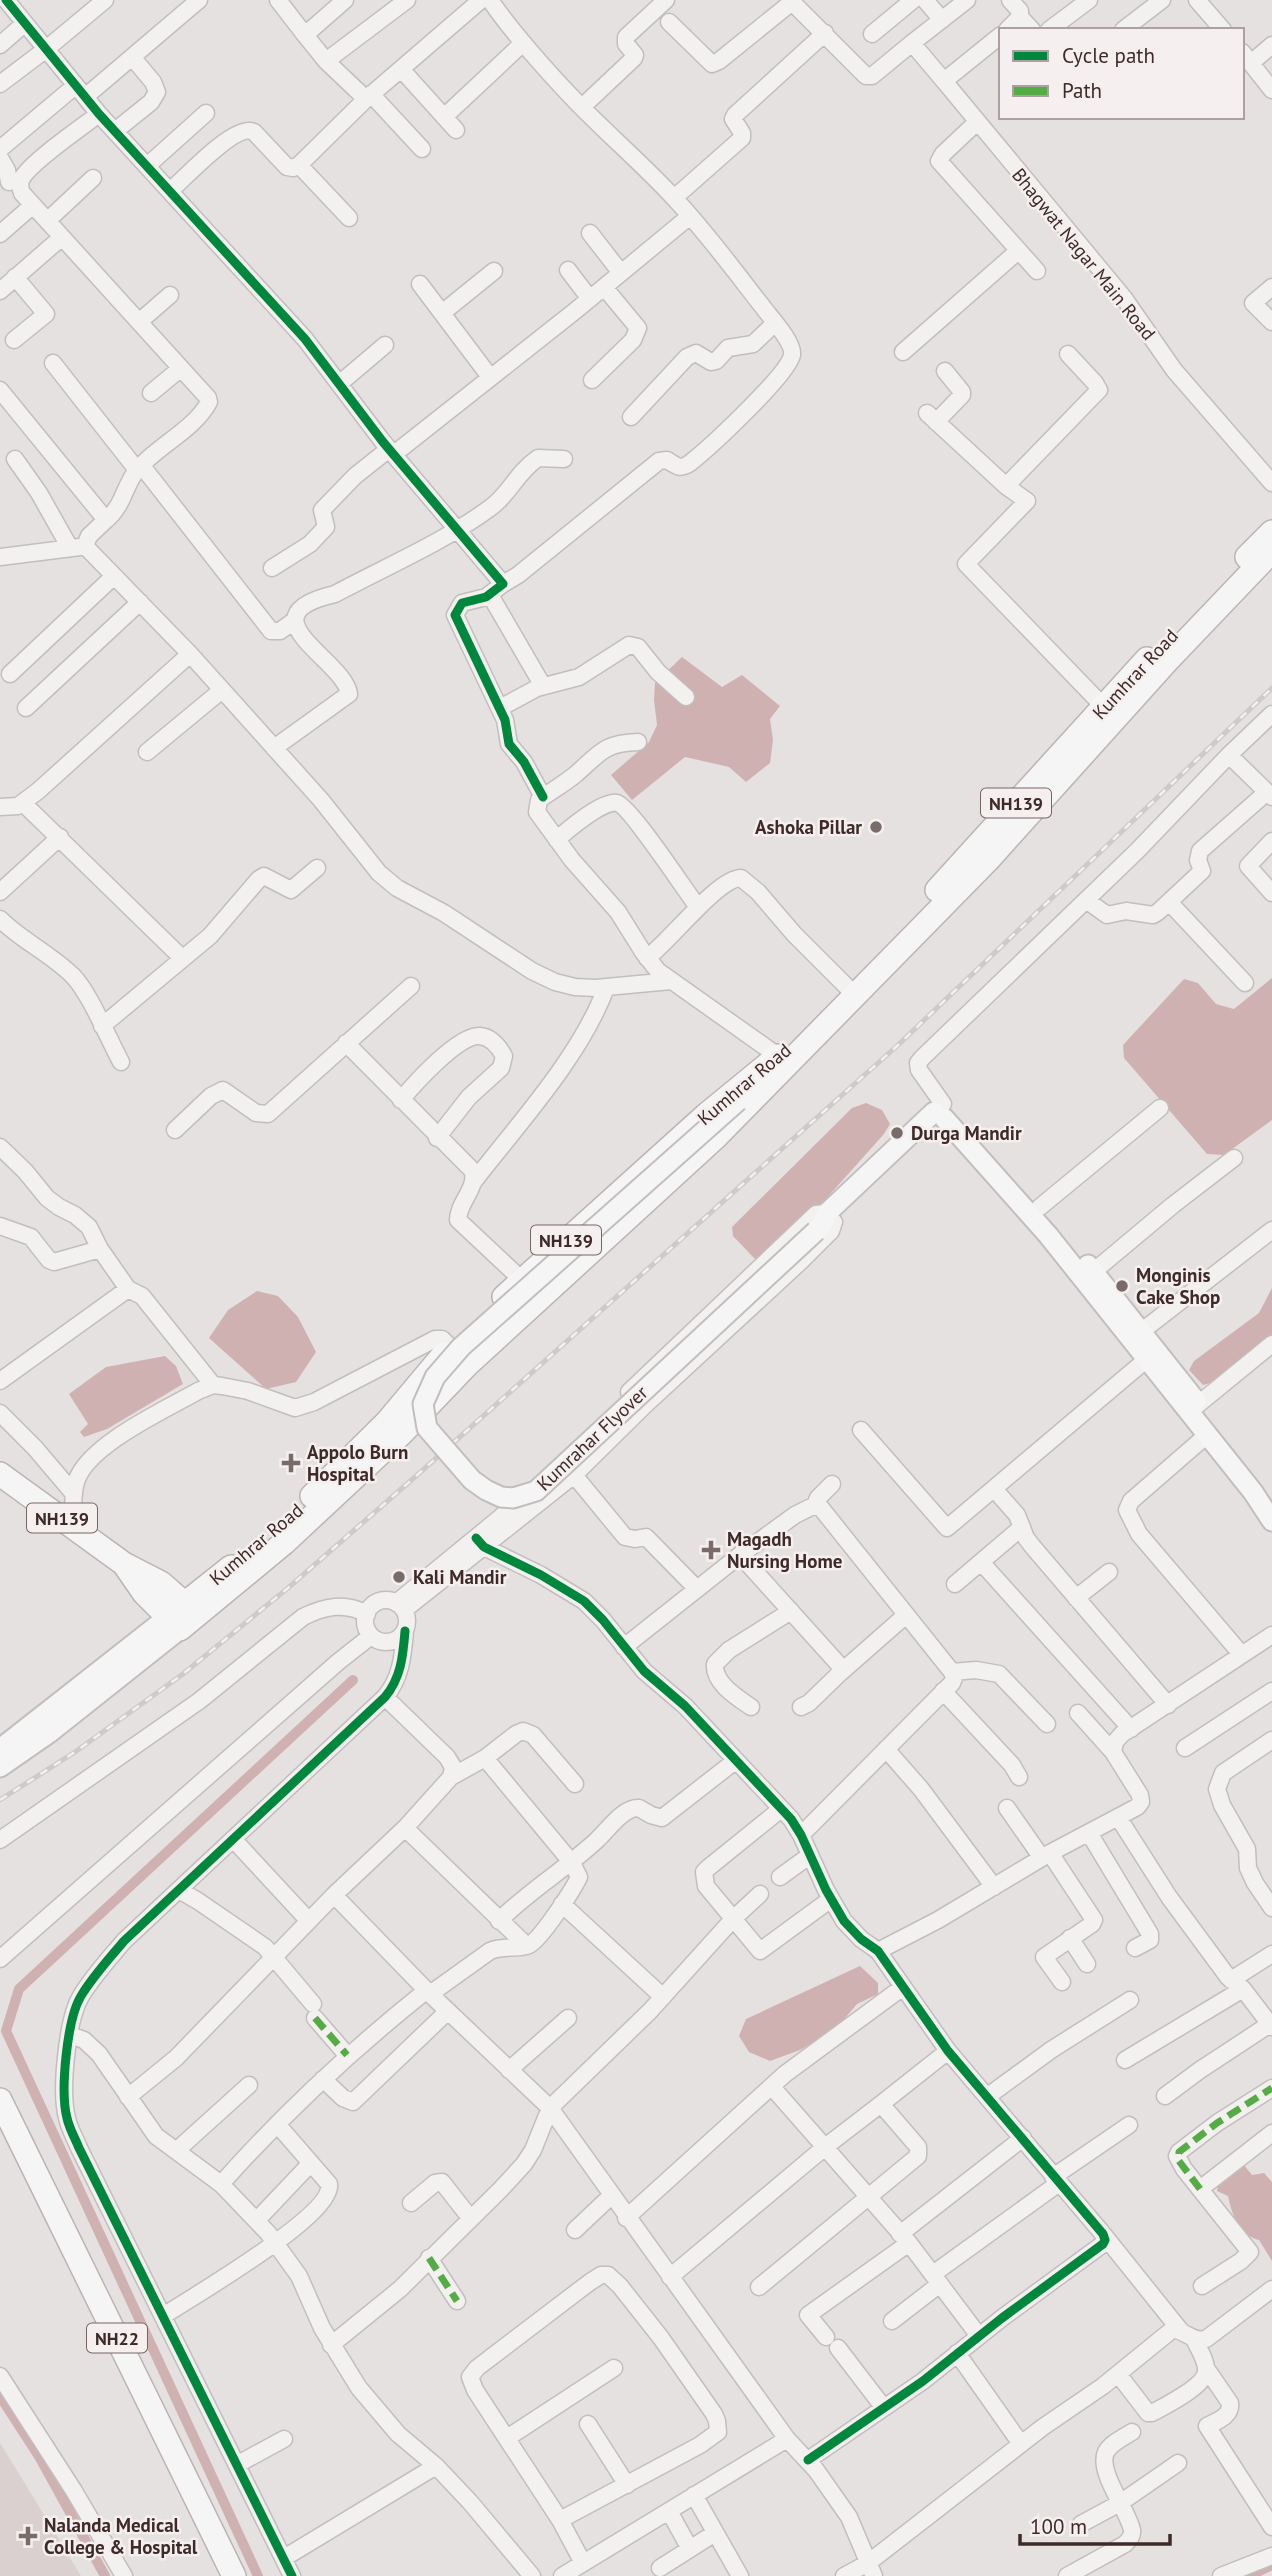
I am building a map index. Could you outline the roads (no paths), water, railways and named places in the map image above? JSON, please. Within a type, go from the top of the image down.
[{"type":"highway","name":"Kumhrar Road","points":[[182,1616],[300,1508],[405,1420],[450,1347],[522,1280],[752,1088],[923,928],[1076,751],[1104,707],[1149,657],[1272,532]]},
{"type":"highway","name":"Kumhrar Road","points":[[752,1088],[779,1056],[1272,551]]},
{"type":"highway","name":"NH139","points":[[405,1420],[716,1137],[752,1088]]},
{"type":"highway","name":"NH139","points":[[0,1474],[124,1564],[162,1583],[182,1616]]},
{"type":"highway","name":"NH22","points":[[0,2100],[234,2576]]},
{"type":"highway","name":"NH22","points":[[0,2129],[219,2576]]},
{"type":"main road","name":"Kumrahar Flyover","points":[[752,1088],[461,1347],[435,1377],[423,1404],[427,1427],[472,1480],[486,1490],[501,1497],[513,1498],[536,1491],[942,1113]]},
{"type":"main road","points":[[942,1113],[1040,1207],[1093,1272],[1137,1336],[1193,1408],[1272,1501]]},
{"type":"main road","points":[[942,1113],[1137,1336],[1147,1359],[1193,1408],[1207,1435],[1253,1492],[1272,1521]]},
{"type":"main road","points":[[0,1749],[182,1616]]},
{"type":"main road","points":[[0,1767],[49,1733],[182,1616]]},
{"type":"street","points":[[6,0],[99,114],[305,339],[391,452],[503,584]]},
{"type":"street","points":[[0,149],[132,57],[198,0]]},
{"type":"street","points":[[278,0],[326,61],[422,149]]},
{"type":"street","points":[[305,34],[345,0]]},
{"type":"street","points":[[326,61],[407,0]]},
{"type":"street","points":[[170,191],[220,146],[241,131],[249,129],[287,167],[299,165],[368,97],[481,0]]},
{"type":"street","points":[[490,0],[523,43],[582,107],[690,216],[775,323],[790,343],[793,352],[791,359],[768,387],[719,437],[684,467],[678,467],[667,460],[659,461],[519,575],[490,595],[462,603],[455,615],[508,727],[509,744],[524,762],[543,797]]},
{"type":"street","points":[[582,107],[634,58],[634,53],[626,44],[626,37],[666,0]]},
{"type":"street","points":[[873,34],[913,0]]},
{"type":"street","points":[[925,0],[942,20]]},
{"type":"street","points":[[669,22],[712,64],[792,2],[869,77],[967,0]]},
{"type":"street","points":[[1052,28],[1089,0]]},
{"type":"street","points":[[1126,28],[1162,0]]},
{"type":"street","points":[[1197,0],[1221,28]]},
{"type":"street","points":[[0,84],[45,50],[98,2]]},
{"type":"street","points":[[1008,28],[1018,6]]},
{"type":"street","points":[[1018,6],[1031,28]]},
{"type":"street","points":[[0,45],[24,24]]},
{"type":"street","points":[[674,198],[742,138],[733,118],[735,114],[825,33]]},
{"type":"street","points":[[944,81],[999,37]]},
{"type":"street","points":[[444,117],[523,43]]},
{"type":"street","name":"Bhagwat Nagar Main Road","points":[[912,43],[1124,298],[1174,370],[1272,483]]},
{"type":"street","points":[[1272,45],[1247,58],[1272,90]]},
{"type":"street","points":[[115,131],[151,102],[157,92],[153,82],[132,57]]},
{"type":"street","points":[[401,69],[456,130]]},
{"type":"street","points":[[147,166],[206,113]]},
{"type":"street","points":[[10,183],[99,114]]},
{"type":"street","points":[[977,122],[939,161],[1037,271]]},
{"type":"street","points":[[0,158],[10,183]]},
{"type":"street","points":[[299,165],[349,218]]},
{"type":"street","points":[[47,221],[93,178]]},
{"type":"street","points":[[0,556],[78,547],[120,506],[140,468],[200,415],[209,402],[22,193],[20,187],[10,183]]},
{"type":"street","points":[[0,234],[33,205]]},
{"type":"street","points":[[272,568],[318,537],[326,527],[322,515],[326,506],[355,476],[490,377],[690,216]]},
{"type":"street","points":[[590,233],[621,273]]},
{"type":"street","points":[[0,290],[62,237]]},
{"type":"street","points":[[903,352],[1018,250]]},
{"type":"street","points":[[568,270],[590,299]]},
{"type":"street","points":[[442,313],[494,271]]},
{"type":"street","points":[[14,340],[46,314],[15,277]]},
{"type":"street","points":[[420,284],[490,377]]},
{"type":"street","points":[[1272,286],[1254,303],[1272,322]]},
{"type":"street","points":[[592,380],[633,340],[638,328],[604,287]]},
{"type":"street","points":[[139,322],[170,295]]},
{"type":"street","points":[[631,417],[687,358],[696,353],[711,362],[716,361],[728,348],[752,344],[775,323]]},
{"type":"street","points":[[339,384],[385,345]]},
{"type":"street","points":[[1006,486],[1099,390],[1068,354]]},
{"type":"street","points":[[53,363],[271,631],[280,631],[295,620]]},
{"type":"street","points":[[151,393],[181,368]]},
{"type":"street","points":[[945,372],[962,392],[962,396],[931,417],[1006,486],[1027,501],[966,564],[1104,707]]},
{"type":"street","points":[[0,390],[106,520]]},
{"type":"street","points":[[274,748],[349,694],[347,686],[306,642],[295,620],[296,614],[312,600],[335,594],[458,530],[504,497],[516,477],[538,458],[564,459]]},
{"type":"street","points":[[15,459],[78,547],[114,576],[190,654],[321,800],[379,873],[397,888],[453,918],[543,977],[575,987],[606,988],[671,981]]},
{"type":"street","points":[[10,674],[114,576]]},
{"type":"street","points":[[490,595],[543,686]]},
{"type":"street","points":[[26,708],[140,602]]},
{"type":"street","points":[[500,708],[543,686],[579,677],[629,645],[634,645],[658,672],[686,697]]},
{"type":"street","points":[[1,806],[10,808],[23,803],[105,733],[190,654]]},
{"type":"street","points":[[148,752],[222,690]]},
{"type":"street","points":[[942,1113],[919,1070],[918,1063],[922,1058],[1086,901],[1272,714]]},
{"type":"street","points":[[638,742],[621,744],[598,752],[576,774],[543,797],[536,807],[537,812],[556,840],[618,912],[647,958],[671,981],[779,1056]]},
{"type":"street","points":[[1086,901],[1108,915],[1126,911],[1153,915],[1170,903],[1202,871],[1198,860],[1200,851],[1270,795],[1229,755]]},
{"type":"street","points":[[23,803],[60,836],[182,958]]},
{"type":"street","points":[[556,840],[598,810],[614,803],[619,804],[634,819],[698,908]]},
{"type":"street","points":[[0,892],[60,836]]},
{"type":"street","points":[[1272,841],[1248,866],[1272,893]]},
{"type":"street","points":[[102,1026],[216,930],[264,876],[291,890],[317,868]]},
{"type":"street","points":[[647,958],[667,942],[698,908],[730,879],[741,878],[758,892],[794,934],[848,988]]},
{"type":"street","points":[[1170,903],[1245,983]]},
{"type":"street","points":[[0,919],[14,933],[73,976],[121,1062]]},
{"type":"street","points":[[175,1130],[211,1096],[223,1090],[256,1113],[268,1114],[411,986]]},
{"type":"street","points":[[522,1280],[458,1220],[460,1207],[474,1181],[533,1105],[552,1085],[606,988]]},
{"type":"street","points":[[401,1100],[427,1070],[465,1041],[479,1036],[496,1044],[504,1056],[501,1068],[469,1097],[438,1138]]},
{"type":"street","points":[[346,1043],[472,1170],[474,1181]]},
{"type":"street","points":[[1040,1207],[1160,1108]]},
{"type":"street","points":[[0,1147],[25,1171],[47,1198],[89,1227],[100,1249],[128,1289],[142,1296],[213,1385]]},
{"type":"street","points":[[1093,1272],[1234,1157]]},
{"type":"street","points":[[400,1606],[480,1542],[574,1475],[831,1231],[825,1223],[816,1214],[540,1476],[480,1542]]},
{"type":"street","points":[[0,1226],[31,1237],[49,1260],[54,1262],[100,1249]]},
{"type":"street","points":[[1137,1336],[1272,1230]]},
{"type":"street","points":[[0,1381],[128,1289]]},
{"type":"street","points":[[73,1526],[74,1494],[80,1472],[91,1457],[129,1431],[198,1391],[213,1385],[248,1391],[295,1408],[314,1402],[435,1339],[442,1339],[450,1347]]},
{"type":"street","points":[[1193,1408],[1272,1344]]},
{"type":"street","points":[[861,1430],[947,1528],[1147,1359]]},
{"type":"street","points":[[0,1413],[35,1448],[74,1494]]},
{"type":"street","points":[[1207,1435],[1130,1501],[1126,1510],[1139,1534],[1242,1655]]},
{"type":"street","points":[[574,1475],[625,1537],[646,1538],[697,1589]]},
{"type":"street","points":[[624,1647],[740,1555],[795,1515],[815,1505],[832,1484]]},
{"type":"street","points":[[994,1489],[1017,1515],[1026,1538],[1168,1705]]},
{"type":"street","points":[[801,1835],[954,1678],[837,1526],[815,1505]]},
{"type":"street","points":[[955,1584],[1023,1527]]},
{"type":"street","points":[[480,1542],[541,1574],[584,1601],[652,1679],[685,1706],[781,1809],[801,1835],[831,1899],[852,1930],[878,1951],[948,2050],[1180,2330],[1194,2339],[1206,2339],[1272,2289]]},
{"type":"street","points":[[740,1555],[839,1663],[840,1673]]},
{"type":"street","points":[[981,1562],[1130,1728]]},
{"type":"street","points":[[1076,1598],[1109,1572]]},
{"type":"street","points":[[292,2576],[79,2148],[66,2118],[63,2081],[69,2035],[79,1999],[100,1968],[124,1941],[393,1687],[399,1673],[407,1624],[400,1606],[389,1600],[378,1602],[367,1614],[365,1623],[372,1636],[384,1642],[391,1641],[405,1631]]},
{"type":"street","points":[[0,1840],[199,1701],[303,1617],[318,1610],[343,1605],[367,1614]]},
{"type":"street","points":[[751,1707],[734,1695],[720,1680],[714,1671],[715,1664],[729,1650],[791,1611]]},
{"type":"street","points":[[801,1707],[809,1703],[906,1615]]},
{"type":"street","points":[[1113,1752],[1115,1742],[1130,1728],[1272,1635]]},
{"type":"street","points":[[1,1956],[338,1662],[372,1636]]},
{"type":"street","points":[[952,1672],[976,1670],[999,1674],[1047,1724]]},
{"type":"street","points":[[943,1691],[1012,1765],[1019,1777]]},
{"type":"street","points":[[1185,1748],[1272,1691]]},
{"type":"street","points":[[385,1697],[447,1757],[453,1767],[451,1777]]},
{"type":"street","points":[[878,1951],[1046,1856],[1132,1811],[1141,1802],[1113,1752],[1078,1713]]},
{"type":"street","points":[[128,2097],[176,2058],[334,1895],[405,1828],[451,1777],[485,1758],[523,1731],[533,1735],[542,1744],[575,1784]]},
{"type":"street","points":[[1272,1740],[1223,1773],[1217,1789],[1222,1805],[1247,1849],[1248,1868],[1272,1908]]},
{"type":"street","points":[[886,1749],[921,1789],[994,1887]]},
{"type":"street","points":[[220,2183],[347,2055],[429,1992],[490,1951],[498,1947],[527,1946],[547,1927],[579,1877],[572,1863],[485,1758]]},
{"type":"street","points":[[499,1921],[572,1863],[627,1810],[639,1808],[662,1818],[735,1760]]},
{"type":"street","points":[[1007,1808],[1094,1920],[1044,1957],[1062,1982]]},
{"type":"street","points":[[781,1809],[704,1872],[706,1886],[760,1951],[831,1899]]},
{"type":"street","points":[[1118,1817],[1161,1885],[1271,2026],[1200,2070],[1165,2096]]},
{"type":"street","points":[[405,1828],[527,1946]]},
{"type":"street","points":[[1089,1833],[1150,1934],[1150,1940],[1135,1948]]},
{"type":"street","points":[[233,1839],[309,1921]]},
{"type":"street","points":[[780,1877],[809,1856]]},
{"type":"street","points":[[178,1890],[257,1941],[274,1957],[347,2055]]},
{"type":"street","points":[[331,2345],[400,2289],[524,2164],[533,2150],[550,2108],[663,1997],[733,1919],[760,1894]]},
{"type":"street","points":[[334,1895],[448,2011],[550,2108],[626,2218],[787,2439],[808,2460],[849,2517],[871,2570]]},
{"type":"street","points":[[562,1904],[663,1997]]},
{"type":"street","points":[[1070,1938],[1087,1964]]},
{"type":"street","points":[[1125,2060],[1237,1985],[1272,1954]]},
{"type":"street","points":[[626,2218],[796,2065],[903,1987]]},
{"type":"street","points":[[988,2096],[1051,2050],[1129,2000]]},
{"type":"street","points":[[323,2079],[343,2098],[353,2102],[448,2011]]},
{"type":"street","points":[[509,2070],[568,2018]]},
{"type":"street","points":[[69,2035],[92,2045],[151,2132],[220,2183],[257,2220],[299,2276],[331,2345],[378,2413],[415,2450],[436,2466],[532,2576]]},
{"type":"street","points":[[670,2277],[825,2147],[948,2050]]},
{"type":"street","points":[[176,2151],[249,2085]]},
{"type":"street","points":[[772,2087],[904,2238],[979,2336]]},
{"type":"street","points":[[1202,2286],[1241,2261],[1250,2252],[1179,2161],[1179,2152],[1217,2123],[1272,2088]]},
{"type":"street","points":[[759,2287],[919,2153],[918,2147],[881,2104]]},
{"type":"street","points":[[163,2316],[299,2226],[328,2195],[329,2183],[277,2124]]},
{"type":"street","points":[[892,2321],[936,2279],[1129,2124]]},
{"type":"street","points":[[1200,2189],[1272,2133]]},
{"type":"street","points":[[884,2408],[808,2315],[1023,2138]]},
{"type":"street","points":[[257,2220],[311,2163]]},
{"type":"street","points":[[411,2203],[435,2183],[442,2182],[471,2219]]},
{"type":"street","points":[[575,2230],[611,2196]]},
{"type":"street","points":[[808,2460],[931,2375],[1103,2244],[1103,2234]]},
{"type":"street","points":[[429,2258],[457,2301]]},
{"type":"street","points":[[560,2520],[718,2432],[713,2414],[667,2346],[620,2286],[608,2275],[601,2275],[472,2372],[470,2377],[475,2390],[560,2520],[572,2572],[787,2439]]},
{"type":"street","points":[[844,2576],[871,2570],[1021,2444],[1118,2374],[1173,2329],[1180,2330]]},
{"type":"street","points":[[1194,2339],[1206,2368],[1231,2408],[1226,2415],[1207,2426],[1272,2527]]},
{"type":"street","points":[[957,2353],[1021,2444]]},
{"type":"street","points":[[507,2438],[614,2368]]},
{"type":"street","points":[[1118,2374],[1148,2413],[1152,2413],[1198,2384],[1205,2376],[1206,2368]]},
{"type":"street","points":[[0,2376],[74,2491],[124,2576]]},
{"type":"street","points":[[588,2424],[627,2485]]},
{"type":"street","points":[[1067,2576],[1131,2538],[1132,2530],[1104,2460],[1111,2445],[1132,2432]]},
{"type":"street","points":[[238,2465],[284,2439]]},
{"type":"street","points":[[1081,2524],[1120,2503],[1178,2462]]},
{"type":"street","points":[[284,2558],[436,2466]]},
{"type":"street","points":[[694,2495],[740,2576]]},
{"type":"street","points":[[669,2511],[690,2549]]},
{"type":"street","points":[[660,2568],[715,2533]]},
{"type":"street","points":[[1221,2576],[1272,2556]]},
{"type":"waterway","points":[[258,2576],[6,2031],[19,1989],[353,1680]]},
{"type":"waterway","points":[[0,2396],[40,2458],[105,2576]]},
{"type":"waterway","points":[[1249,2576],[1272,2565]]},
{"type":"railway","points":[[0,1800],[75,1752],[183,1674],[288,1588],[415,1477],[897,1046],[1272,688]]},
{"type":"place","name":"Ashoka Pillar","points":[[876,827]]},
{"type":"place","name":"Durga Mandir","points":[[897,1133]]},
{"type":"place","name":"Monginis Cake Shop","points":[[1122,1286]]},
{"type":"place","name":"Appolo Burn Hospital","points":[[291,1463]]},
{"type":"place","name":"Magadh Nursing Home","points":[[711,1550]]},
{"type":"place","name":"Kali Mandir","points":[[399,1577]]},
{"type":"place","name":"Nalanda Medical College & Hospital","points":[[28,2536]]}]
